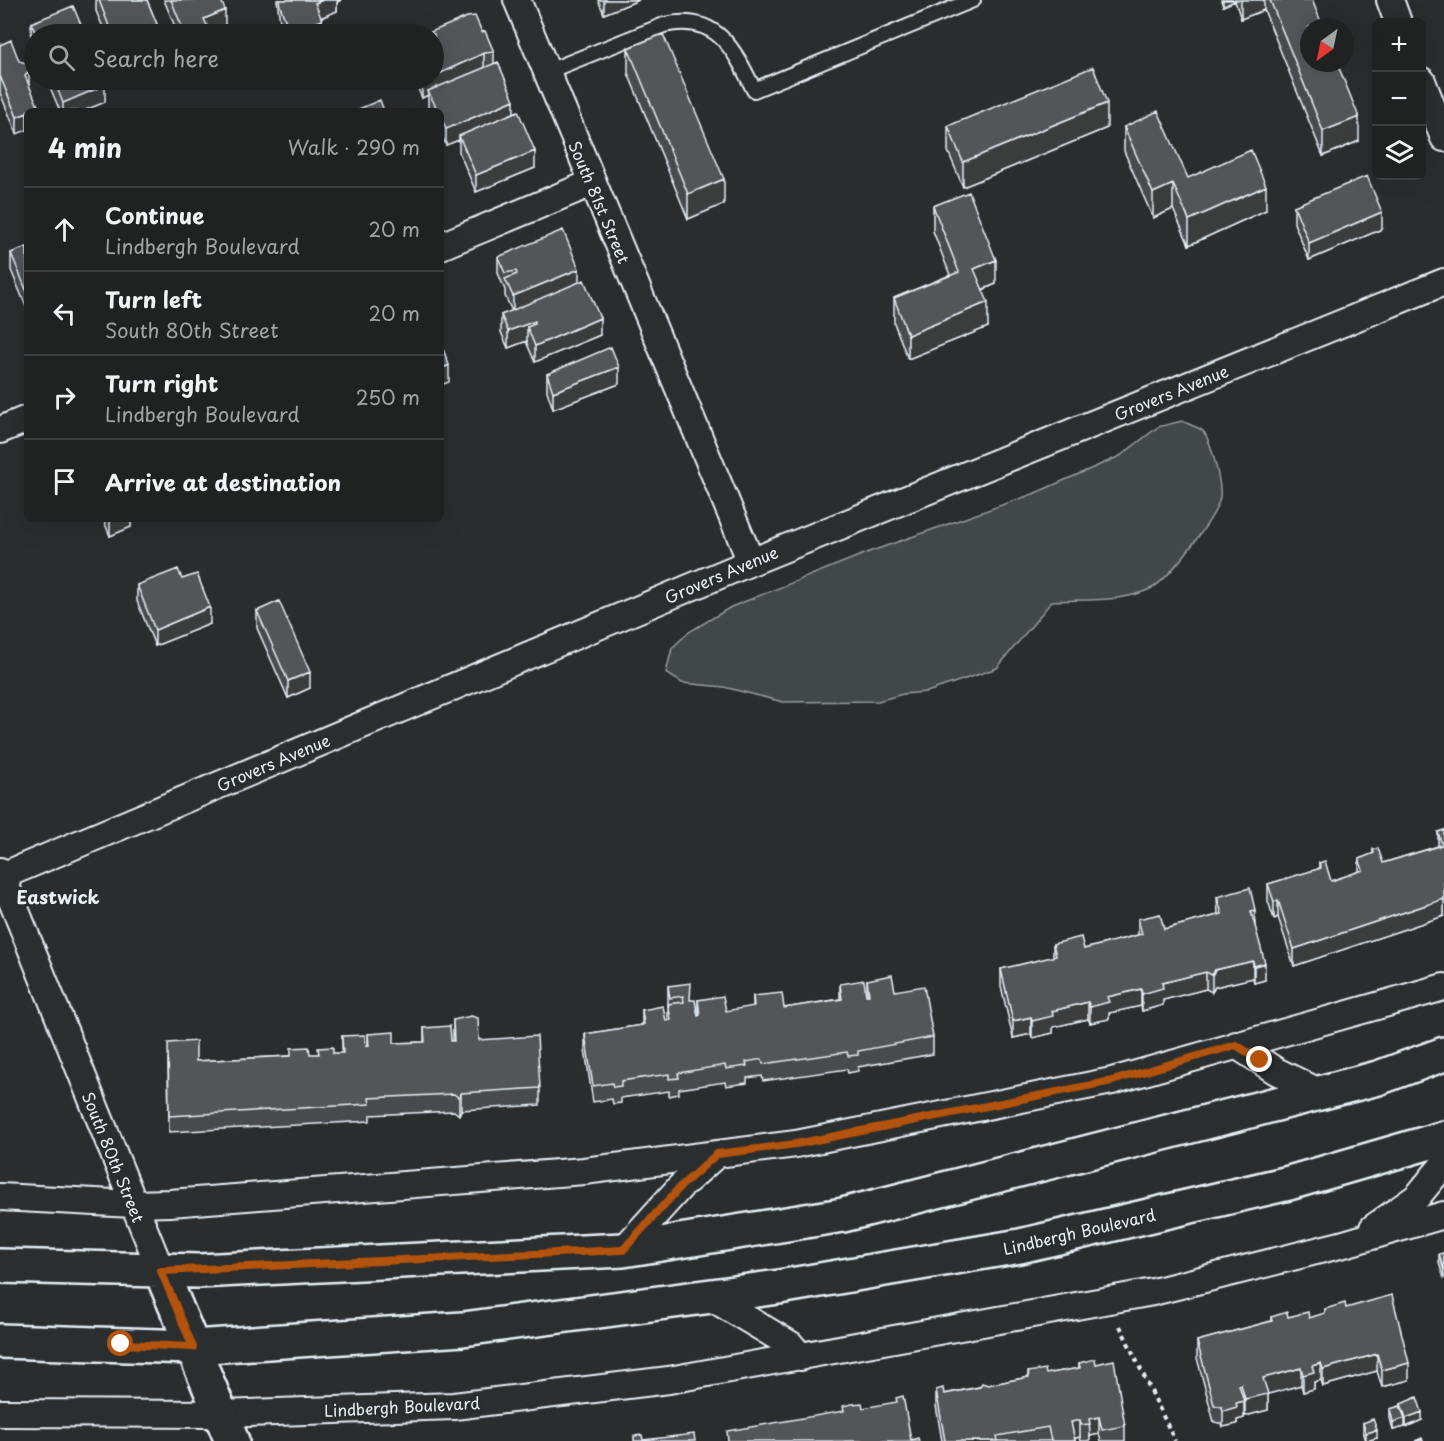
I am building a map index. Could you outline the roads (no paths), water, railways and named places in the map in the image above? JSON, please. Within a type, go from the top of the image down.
[{"type":"main road","points":[[0,1266],[161,1271],[623,1250],[843,1215],[1378,1078],[1444,1054]]},
{"type":"main road","name":"Lindbergh Boulevard","points":[[0,1341],[193,1347],[463,1329],[709,1296],[1020,1246],[1289,1183],[1444,1138]]},
{"type":"main road","name":"South 80th Street","points":[[161,1271],[226,1427]]},
{"type":"street","name":"South 81st Street","points":[[517,0],[751,562]]},
{"type":"street","points":[[1390,0],[1397,18]]},
{"type":"street","points":[[1426,91],[1444,138]]},
{"type":"street","points":[[444,245],[592,183]]},
{"type":"street","name":"Grovers Avenue","points":[[1,874],[751,562],[1444,282]]},
{"type":"street","points":[[0,430],[24,420]]},
{"type":"street","name":"South 80th Street","points":[[1,874],[161,1271]]},
{"type":"street","points":[[0,1197],[133,1204],[584,1171],[796,1144],[1112,1081],[1444,987]]},
{"type":"street","points":[[1236,1045],[1276,1071],[1320,1093]]},
{"type":"street","points":[[623,1250],[674,1194],[717,1154]]},
{"type":"street","name":"Lindbergh Boulevard","points":[[1344,1244],[1388,1220],[1417,1197],[1444,1164]]},
{"type":"street","name":"Lindbergh Boulevard","points":[[0,1413],[226,1427],[454,1406],[669,1380],[1108,1301],[1344,1244],[1444,1215]]},
{"type":"street","points":[[709,1296],[791,1346],[801,1356]]},
{"type":"lane","points":[[546,72],[664,25],[683,21],[700,23],[718,34],[736,52],[754,90],[973,0]]},
{"type":"district","name":"Eastwick","points":[[58,896]]}]
